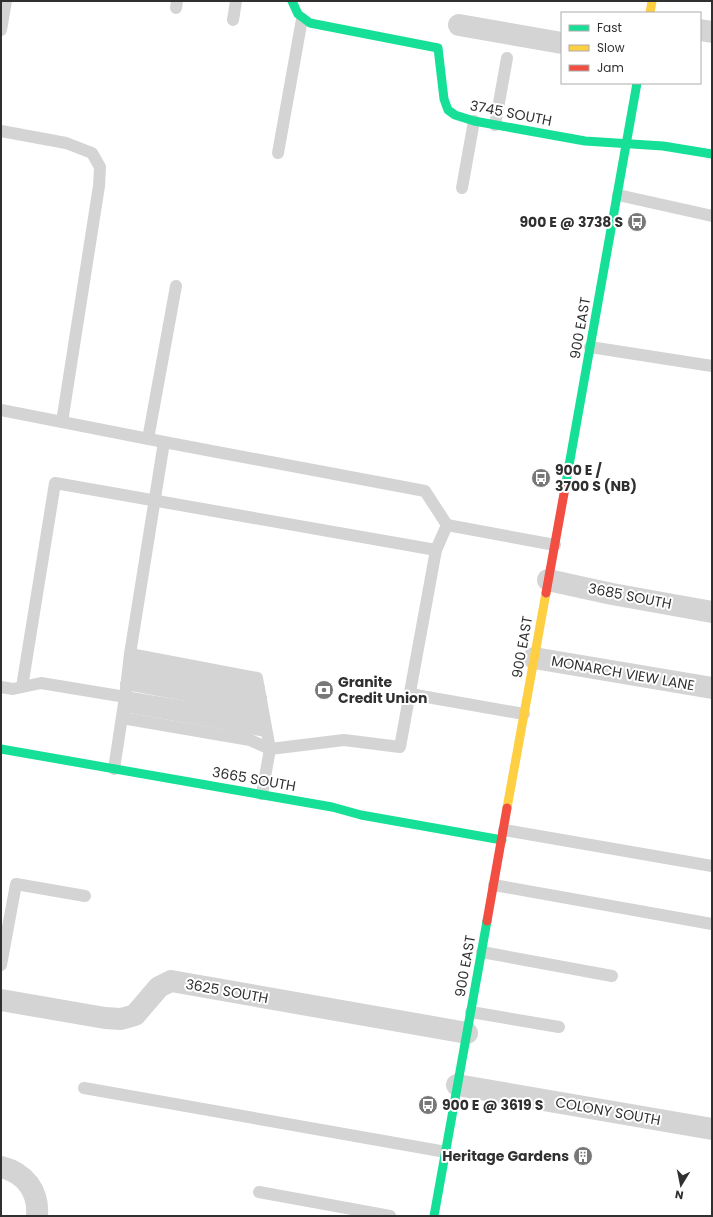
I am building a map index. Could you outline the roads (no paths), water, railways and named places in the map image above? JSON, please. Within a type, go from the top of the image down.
[{"type":"main road","points":[[292,1],[296,11],[302,19]]},
{"type":"main road","points":[[650,12],[652,1]]},
{"type":"main road","name":"3745 SOUTH","points":[[302,19],[321,26],[438,48],[444,99],[448,110],[455,115],[474,121],[585,142],[663,146],[712,154]]},
{"type":"main road","name":"900 EAST","points":[[434,1216],[637,84]]},
{"type":"main road","name":"3665 SOUTH","points":[[1,749],[262,794],[332,807],[361,815],[503,835]]},
{"type":"street","points":[[459,25],[561,43]]},
{"type":"street","points":[[701,30],[712,32]]},
{"type":"street","name":"3685 SOUTH","points":[[548,580],[612,594],[712,612]]},
{"type":"street","name":"MONARCH VIEW LANE","points":[[534,658],[712,688]]},
{"type":"street","name":"3625 SOUTH","points":[[1,1000],[105,1018],[121,1019],[135,1015],[159,987],[171,981],[467,1033]]},
{"type":"street","name":"COLONY SOUTH","points":[[457,1085],[712,1129]]},
{"type":"street","points":[[1,1167],[18,1173],[29,1183],[36,1199],[37,1216]]},
{"type":"lane","points":[[1,30],[6,1]]},
{"type":"lane","points":[[233,20],[236,1]]},
{"type":"lane","points":[[278,153],[302,19]]},
{"type":"lane","points":[[495,125],[507,58]]},
{"type":"lane","points":[[462,188],[474,121]]},
{"type":"lane","points":[[1,131],[66,143],[92,153],[100,167],[99,186],[62,422]]},
{"type":"lane","points":[[618,195],[712,216]]},
{"type":"lane","points":[[148,439],[176,286]]},
{"type":"lane","points":[[590,347],[712,366]]},
{"type":"lane","points":[[1,410],[425,491],[447,525],[555,545]]},
{"type":"lane","points":[[114,769],[128,669],[164,442]]},
{"type":"lane","points":[[22,687],[54,483],[436,550]]},
{"type":"lane","points":[[1,687],[13,689],[41,683],[123,707],[250,740],[270,749],[344,740],[400,748],[436,550],[447,525]]},
{"type":"lane","points":[[128,669],[262,709]]},
{"type":"lane","points":[[128,669],[262,709]]},
{"type":"lane","points":[[410,694],[524,714]]},
{"type":"lane","points":[[123,707],[262,709]]},
{"type":"lane","points":[[262,709],[270,749],[262,794]]},
{"type":"lane","points":[[503,835],[712,866]]},
{"type":"lane","points":[[1,965],[16,884],[85,896]]},
{"type":"lane","points":[[494,885],[712,924]]},
{"type":"lane","points":[[482,952],[612,976]]},
{"type":"lane","points":[[471,1012],[559,1027]]},
{"type":"lane","points":[[84,1088],[446,1152]]},
{"type":"lane","points":[[259,1192],[390,1216]]},
{"type":"place","name":"900 E @ 3738 S","points":[[637,222]]},
{"type":"place","name":"900 E / 3700 S (NB)","points":[[541,478]]},
{"type":"place","name":"Granite Credit Union","points":[[324,690]]},
{"type":"place","name":"900 E @ 3619 S","points":[[428,1105]]},
{"type":"place","name":"Heritage Gardens","points":[[583,1156]]}]
